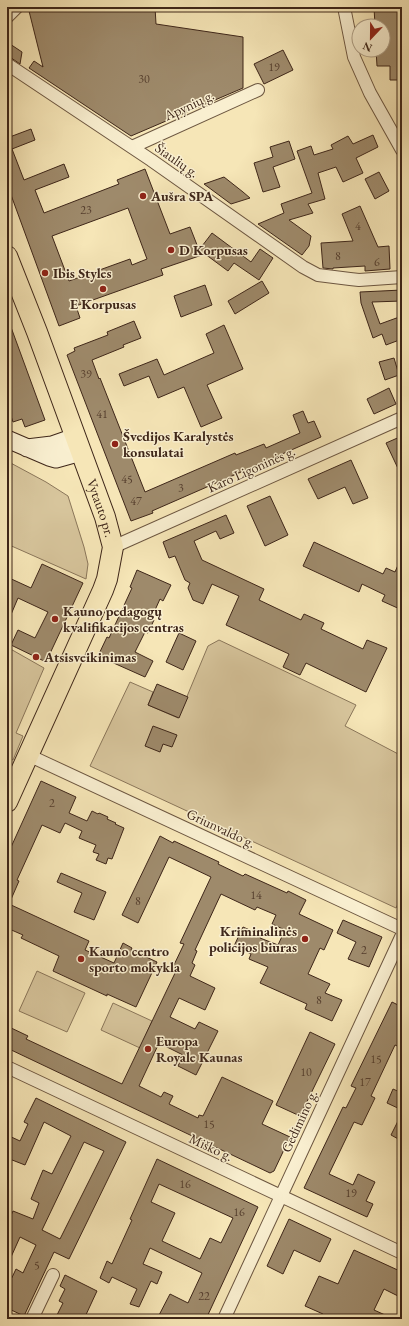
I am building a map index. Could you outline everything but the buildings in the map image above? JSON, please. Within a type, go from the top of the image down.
[{"type":"main road","name":"Vytauto pr.","points":[[7,256],[105,517],[113,548],[107,579],[103,590],[7,802]]},
{"type":"street","points":[[7,18],[17,7]]},
{"type":"street","points":[[344,7],[354,57],[370,93],[402,150]]},
{"type":"street","name":"Šiaulių g.","points":[[7,64],[132,147],[303,268],[318,275],[359,280],[402,277]]},
{"type":"street","name":"Apynių g.","points":[[132,147],[258,90]]},
{"type":"street","name":"Karo Ligoninės g.","points":[[113,548],[402,418]]},
{"type":"street","points":[[7,439],[56,459],[78,444]]},
{"type":"street","name":"Griunvaldo g.","points":[[28,755],[402,929]]},
{"type":"street","name":"Gedimino g.","points":[[224,1319],[402,935]]},
{"type":"street","name":"Miško g.","points":[[7,1067],[402,1253]]},
{"type":"street","points":[[32,1319],[53,1275]]},
{"type":"shaded area","points":[[7,461],[68,496],[88,564],[86,579],[7,544]]},
{"type":"shaded area","points":[[219,640],[356,705],[345,726],[402,756],[402,896],[396,908],[90,766],[130,682],[153,692],[148,705],[178,718],[208,646]]},
{"type":"shaded area","points":[[7,647],[44,668],[16,733],[23,736],[13,760],[7,757]]},
{"type":"shaded area","points":[[37,971],[85,993],[67,1032],[19,1011]]},
{"type":"shaded area","points":[[113,1003],[152,1021],[140,1048],[101,1030]]},
{"type":"place","name":"Aušra SPA","points":[[143,196]]},
{"type":"place","name":"D Korpusas","points":[[171,250]]},
{"type":"place","name":"Ibis Styles","points":[[45,273]]},
{"type":"place","name":"E Korpusas","points":[[103,289]]},
{"type":"place","name":"Švedijos Karalystės konsulatai","points":[[115,444]]},
{"type":"place","name":"Kauno pedagogų kvalifikacijos centras","points":[[55,619]]},
{"type":"place","name":"Atsisveikinimas","points":[[36,657]]},
{"type":"place","name":"Kriminalinės policijos biuras","points":[[305,939]]},
{"type":"place","name":"Kauno centro sporto mokykla","points":[[81,959]]},
{"type":"place","name":"Europa Royale Kaunas","points":[[148,1049]]}]
